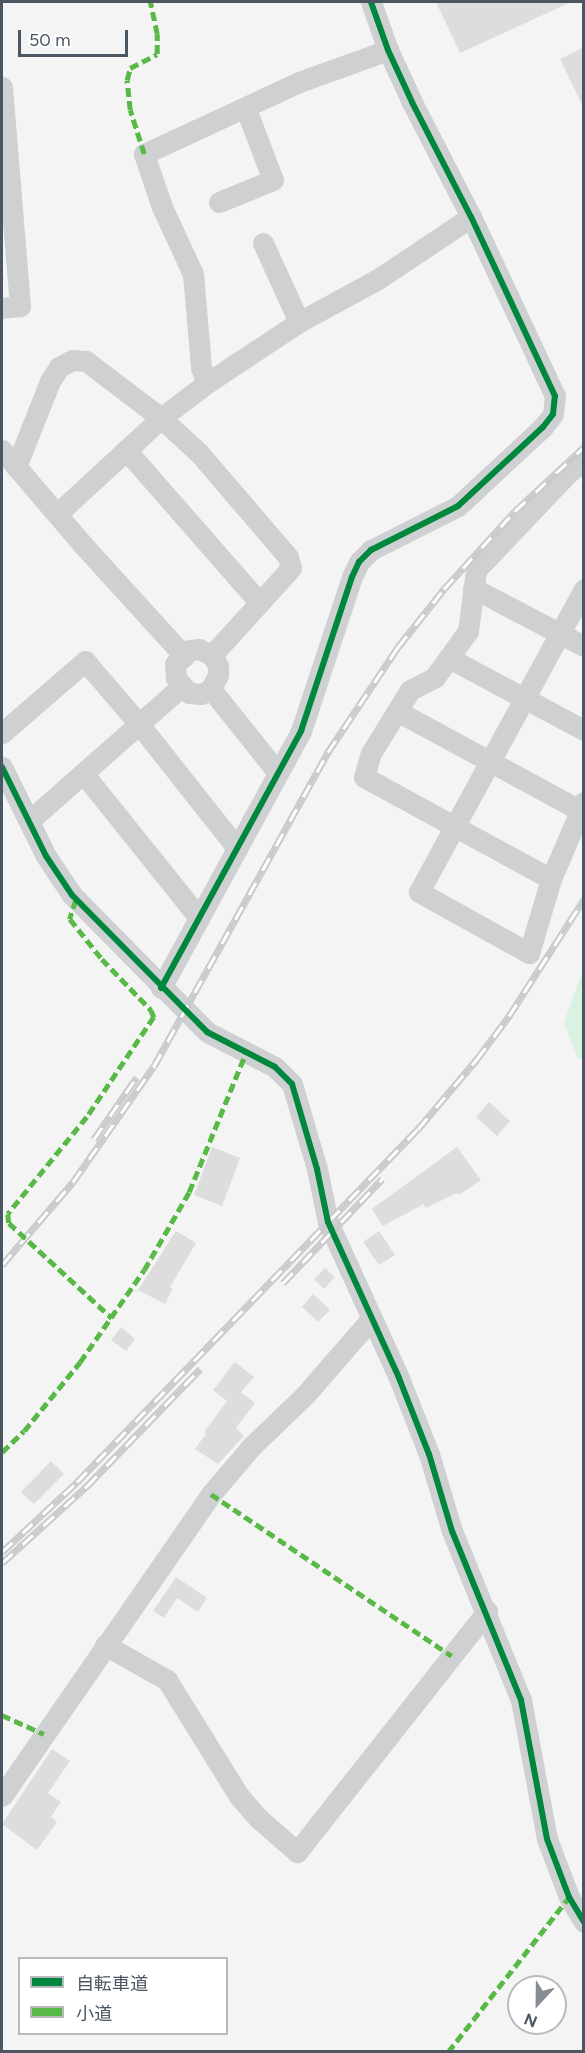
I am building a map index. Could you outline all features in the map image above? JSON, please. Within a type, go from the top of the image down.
[{"type":"street","points":[[161,988],[301,732],[359,562],[371,550],[458,506],[543,427],[553,414],[555,396],[471,217],[388,50],[371,2]]},
{"type":"street","points":[[207,383],[201,366],[193,274],[162,207],[144,154],[246,109],[299,82],[388,50]]},
{"type":"street","points":[[2,87],[20,306],[2,308]]},
{"type":"street","points":[[219,202],[273,180],[246,109]]},
{"type":"street","points":[[57,514],[161,418],[207,383],[299,322],[378,279],[471,217]]},
{"type":"street","points":[[263,243],[299,322]]},
{"type":"street","points":[[16,467],[50,381],[59,367],[72,360],[86,362],[161,418],[199,453],[288,557],[291,568],[212,655]]},
{"type":"street","points":[[2,450],[184,656]]},
{"type":"street","points":[[126,450],[260,603]]},
{"type":"street","points":[[551,879],[364,777],[371,753],[410,690],[435,677],[468,631],[476,570],[575,479],[584,460]]},
{"type":"street","points":[[473,588],[584,646]]},
{"type":"street","points":[[397,711],[490,761],[581,806],[551,879],[529,953],[419,892],[455,827],[490,761],[524,698],[558,633],[584,589]]},
{"type":"street","points":[[199,649],[212,655],[218,666],[218,675],[211,689],[201,694],[189,693],[181,687],[176,678],[175,664],[190,650],[199,649]]},
{"type":"street","points":[[449,658],[584,730]]},
{"type":"street","points":[[2,733],[85,661],[139,724],[237,848]]},
{"type":"street","points":[[30,820],[181,687]]},
{"type":"street","points":[[211,689],[278,773]]},
{"type":"street","points":[[2,767],[46,856],[72,895],[161,988],[207,1032],[275,1067],[292,1084],[317,1169],[328,1222],[399,1378],[429,1454],[452,1531],[487,1611],[521,1700],[547,1839],[568,1897],[584,1922]]},
{"type":"street","points":[[83,773],[199,918]]},
{"type":"street","points":[[2,1796],[212,1494],[251,1447],[305,1395],[371,1319]]},
{"type":"street","points":[[105,1645],[166,1680],[239,1796],[258,1818],[297,1852],[487,1611]]},
{"type":"green space","points":[[583,969],[583,1060],[577,1058],[564,1023]]},
{"type":"building","points":[[436,2],[571,2],[460,53]]},
{"type":"building","points":[[584,47],[584,109],[560,59]]},
{"type":"building","points":[[489,1102],[510,1121],[497,1136],[476,1117]]},
{"type":"building","points":[[212,1147],[240,1158],[222,1206],[194,1195]]},
{"type":"building","points":[[457,1147],[481,1180],[459,1195],[457,1193],[426,1208],[424,1204],[383,1226],[372,1209]]},
{"type":"building","points":[[176,1231],[196,1243],[170,1287],[173,1288],[165,1304],[138,1290]]},
{"type":"building","points":[[379,1231],[395,1255],[379,1265],[363,1242]]},
{"type":"building","points":[[325,1268],[335,1277],[324,1289],[314,1279]]},
{"type":"building","points":[[313,1294],[330,1310],[318,1322],[302,1307]]},
{"type":"building","points":[[121,1327],[135,1339],[126,1351],[111,1340]]},
{"type":"building","points":[[235,1362],[254,1377],[241,1392],[255,1403],[236,1428],[244,1436],[218,1464],[195,1449],[206,1434],[204,1432],[227,1401],[213,1390]]},
{"type":"building","points":[[51,1461],[64,1474],[34,1504],[21,1492]]},
{"type":"building","points":[[176,1577],[207,1598],[198,1612],[177,1598],[164,1618],[153,1611]]},
{"type":"building","points":[[52,1749],[70,1761],[48,1793],[61,1802],[51,1817],[57,1822],[37,1850],[2,1824]]},
{"type":"railway","points":[[2,1265],[73,1182],[154,1066],[328,752],[398,647],[444,589],[515,511],[584,447]]},
{"type":"railway","points":[[2,1552],[77,1482],[418,1129],[477,1059],[509,1016],[584,899]]},
{"type":"railway","points":[[94,1139],[137,1077]]},
{"type":"railway","points":[[283,1283],[382,1179]]},
{"type":"railway","points":[[2,1563],[87,1486],[200,1369]]},
{"type":"marked path","points":[[144,154],[130,110],[127,80],[130,68],[157,54],[157,34],[150,2]]},
{"type":"marked path","points":[[76,900],[70,919],[102,959],[151,1010],[154,1017],[87,1117],[8,1214],[9,1223],[112,1318]]},
{"type":"marked path","points":[[2,1452],[24,1431],[80,1362],[144,1270],[189,1192],[246,1052]]},
{"type":"marked path","points":[[211,1494],[452,1656]]},
{"type":"marked path","points":[[2,1715],[44,1734]]},
{"type":"marked path","points":[[448,2052],[569,1897]]},
{"type":"cycle path","points":[[161,988],[301,731],[359,562],[371,550],[458,506],[543,427],[553,414],[555,396],[471,217],[412,102],[388,50],[371,2]]},
{"type":"cycle path","points":[[2,767],[46,856],[72,895],[207,1032],[275,1067],[292,1084],[317,1169],[328,1222],[399,1378],[429,1454],[452,1531],[521,1700],[547,1839],[569,1897],[584,1922]]}]
